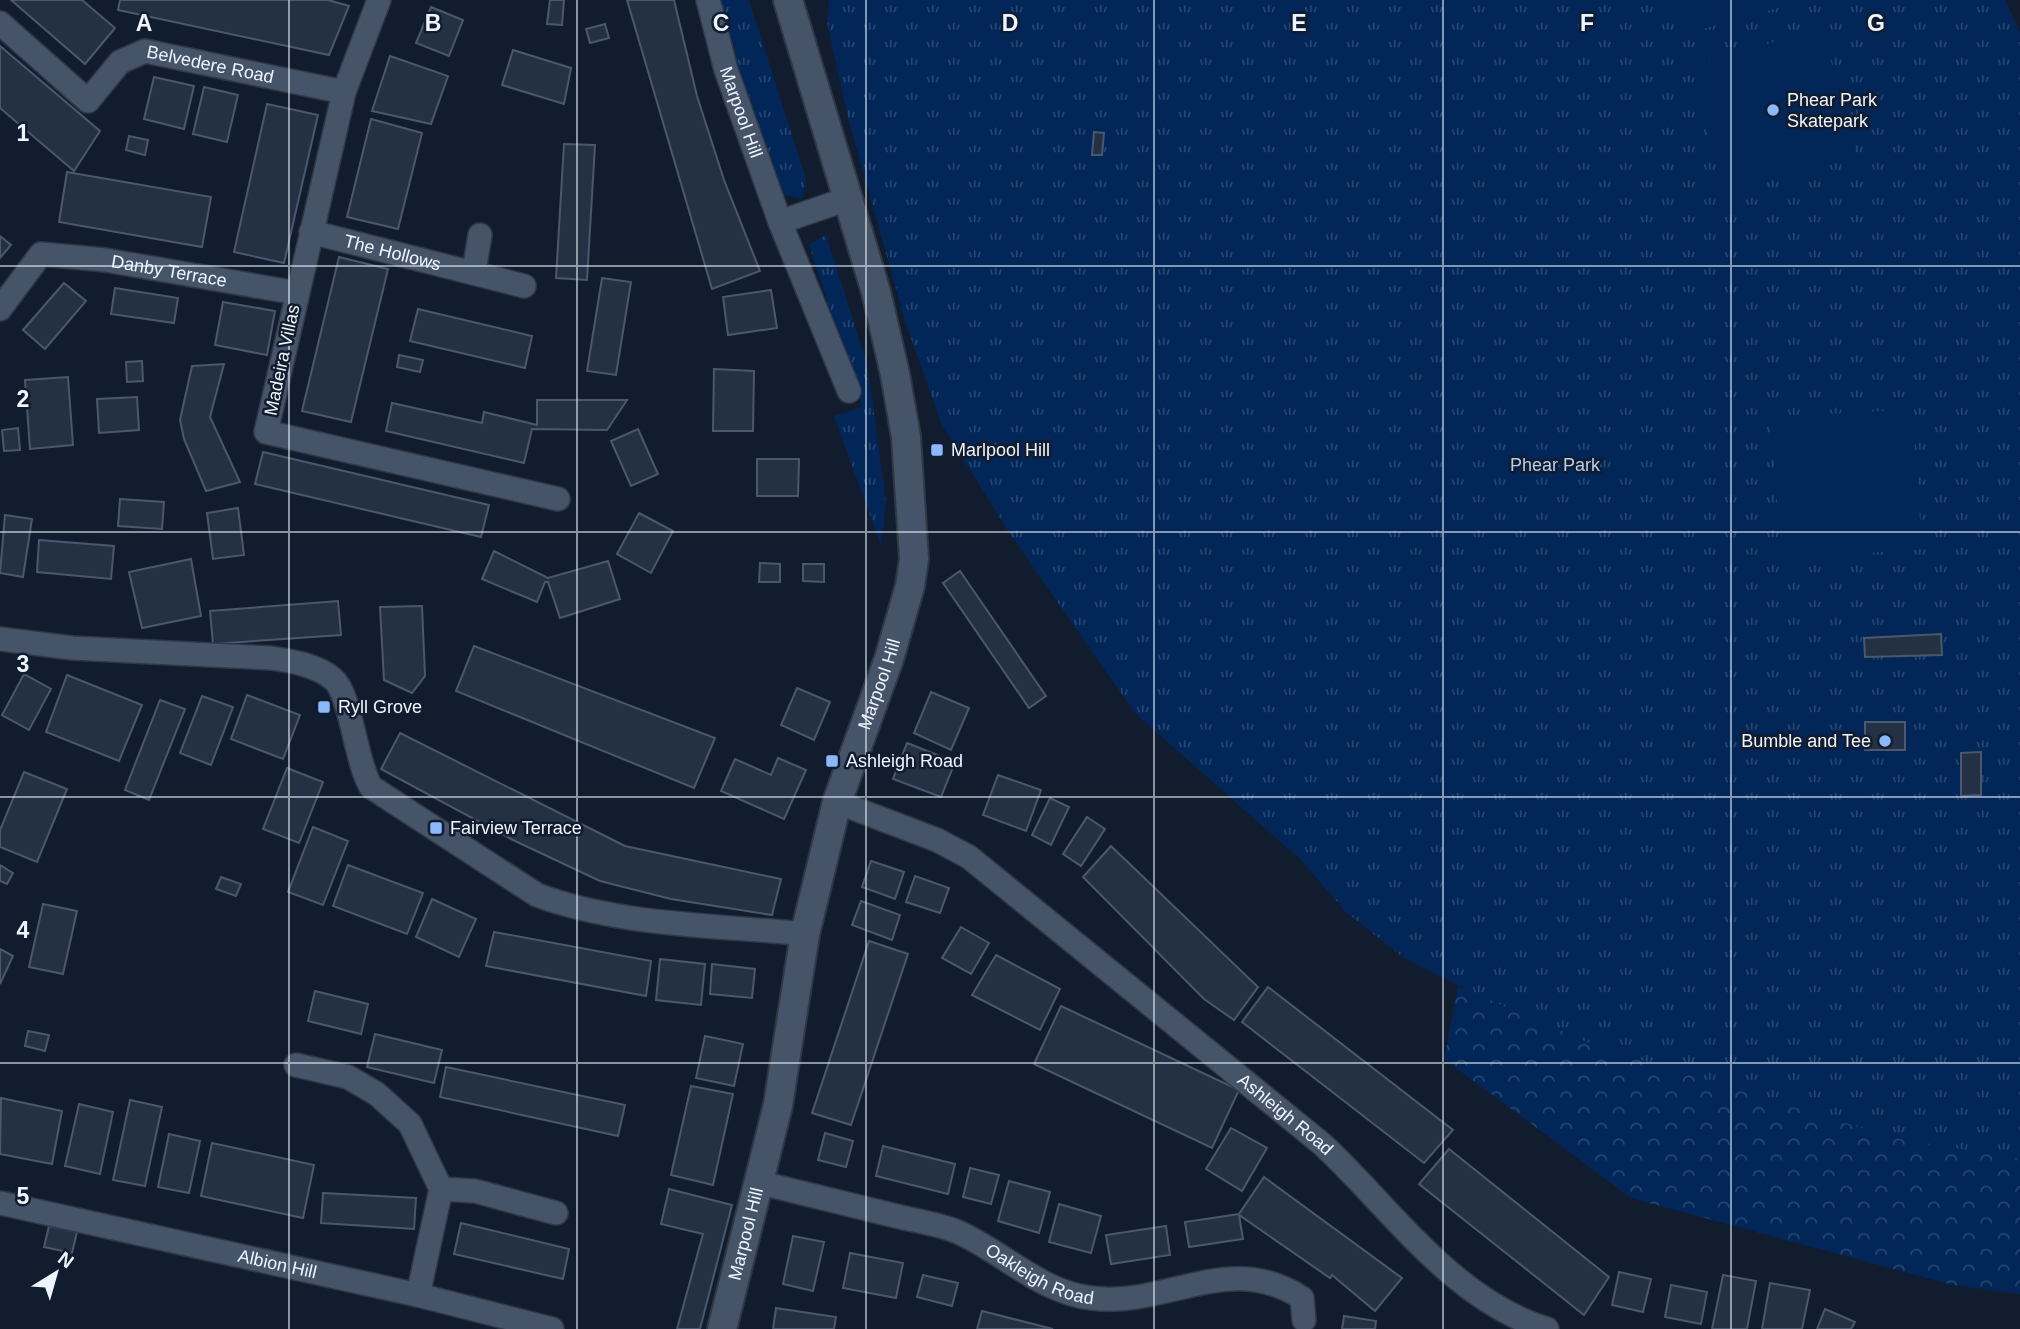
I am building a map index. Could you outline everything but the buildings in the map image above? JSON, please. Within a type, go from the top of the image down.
[{"type":"street","name":"Madeira Villas","points":[[379,0],[344,92],[266,432],[558,499]]},
{"type":"street","name":"Marpool Hill","points":[[708,0],[726,70],[780,222],[849,391]]},
{"type":"street","name":"Marpool Hill","points":[[722,1329],[761,1183],[778,1105],[805,934],[837,802],[889,659],[910,586],[914,559],[906,437],[895,374],[876,292],[788,0]]},
{"type":"street","name":"Belvedere Road","points":[[0,23],[88,101],[120,62],[145,51],[344,92]]},
{"type":"street","points":[[780,222],[847,199]]},
{"type":"street","name":"The Hollows","points":[[311,232],[474,271],[524,286]]},
{"type":"street","points":[[474,271],[480,235]]},
{"type":"street","name":"Danby Terrace","points":[[0,309],[41,254],[105,260],[297,293]]},
{"type":"street","points":[[0,639],[72,648],[271,658],[301,663],[335,679],[346,703],[362,771],[371,787],[537,895],[564,905],[615,916],[805,934]]},
{"type":"street","name":"Ashleigh Road","points":[[837,802],[937,840],[969,857],[1322,1144],[1364,1183],[1426,1251],[1477,1295],[1530,1324],[1547,1329]]},
{"type":"street","points":[[296,1065],[348,1077],[376,1094],[410,1124],[441,1189],[418,1295]]},
{"type":"street","name":"Oakleigh Road","points":[[761,1183],[956,1231],[1063,1293],[1129,1300],[1209,1279],[1252,1279],[1282,1285],[1302,1298],[1304,1320]]},
{"type":"street","points":[[441,1189],[475,1191],[556,1213]]},
{"type":"street","name":"Albion Hill","points":[[0,1203],[418,1295],[552,1329]]},
{"type":"green space","points":[[716,0],[749,0],[806,179],[802,198],[779,194],[738,79]]},
{"type":"green space","name":"Phear Park","points":[[829,0],[2005,0],[2020,32],[2020,1179],[1762,1119],[1498,1005],[1404,958],[1346,912],[1300,859],[1135,713],[1008,531],[942,425],[906,324],[848,118],[827,22]]},
{"type":"green space","points":[[1674,0],[1806,0],[1684,34]]},
{"type":"green space","name":"Phear Park Skatepark","points":[[1823,30],[1856,158],[1724,192],[1690,63]]},
{"type":"green space","points":[[826,235],[867,364],[886,502],[881,545],[834,416],[862,407],[809,245]]},
{"type":"green space","points":[[1912,409],[1922,549],[1781,559],[1771,418]]},
{"type":"green space","points":[[1458,986],[1601,1048],[1895,1138],[2020,1159],[2020,1294],[1953,1285],[1631,1198],[1444,1059]]},
{"type":"place","name":"Phear Park Skatepark","points":[[1773,110]]},
{"type":"place","name":"Marlpool Hill","points":[[937,450]]},
{"type":"place","name":"Ryll Grove","points":[[324,707]]},
{"type":"place","name":"Bumble and Tee","points":[[1885,741]]},
{"type":"place","name":"Ashleigh Road","points":[[832,761]]},
{"type":"place","name":"Fairview Terrace","points":[[436,828]]}]
